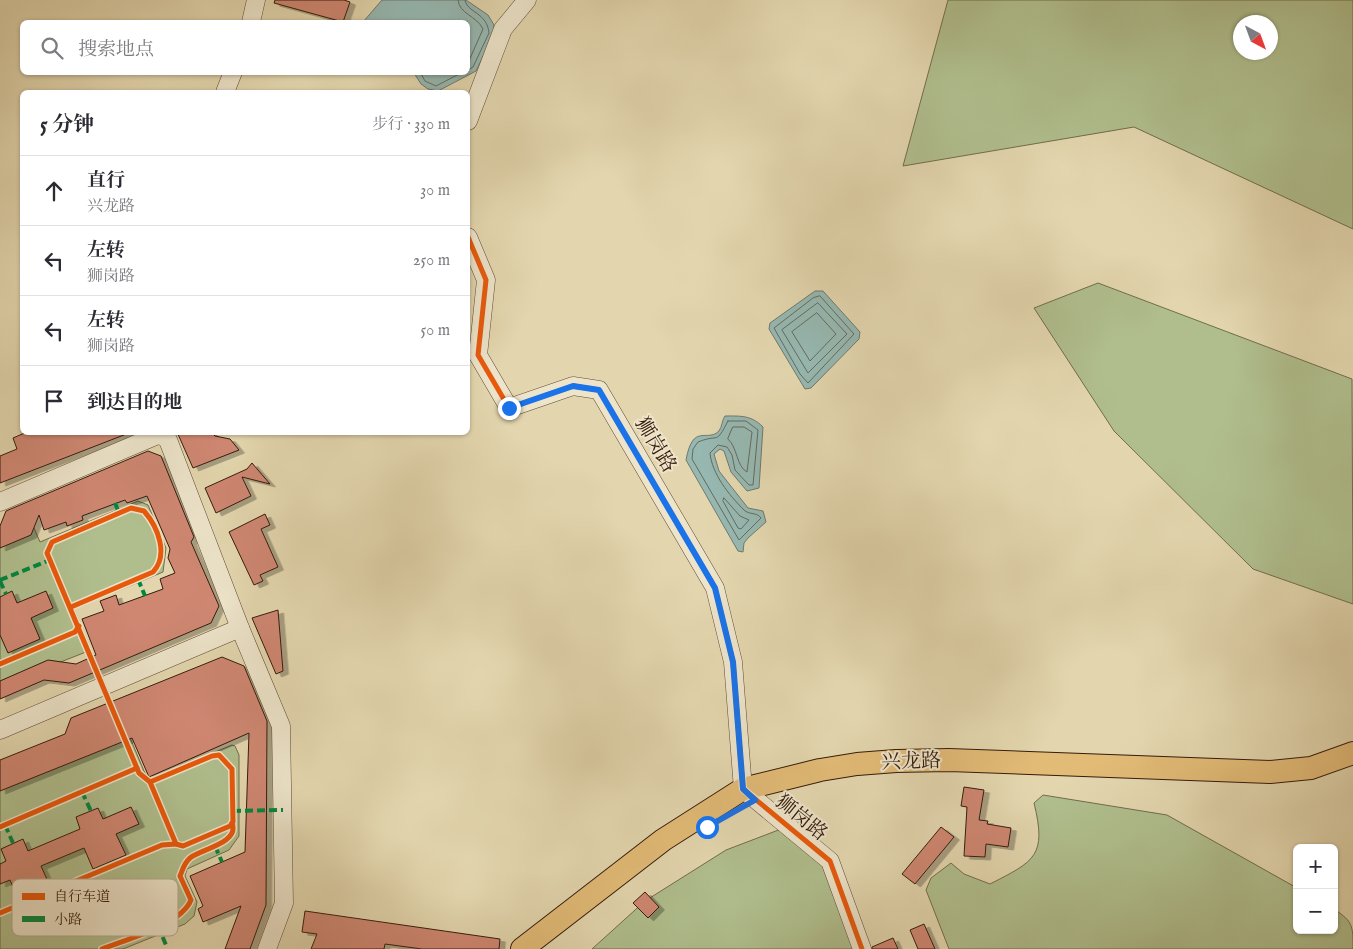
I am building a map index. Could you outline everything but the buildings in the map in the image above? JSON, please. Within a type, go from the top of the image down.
[{"type":"main road","name":"兴龙路","points":[[522,949],[663,840],[749,794],[820,770],[896,761],[958,761],[1270,772],[1311,768],[1353,753]]},
{"type":"main road","name":"兴龙路","points":[[544,949],[749,794],[824,780],[879,774],[1257,785],[1330,777],[1353,767]]},
{"type":"street","points":[[251,20],[256,0]]},
{"type":"street","points":[[470,116],[503,29],[527,0]]},
{"type":"street","points":[[226,90],[232,75]]},
{"type":"street","name":"狮岗路","points":[[470,242],[486,280],[478,355],[509,408],[573,386],[599,390],[715,588],[733,662],[749,794],[830,861],[862,949]]},
{"type":"street","points":[[0,502],[158,435]]},
{"type":"street","points":[[162,435],[168,440],[240,628],[281,726],[284,903],[267,949]]},
{"type":"street","points":[[0,730],[240,628]]},
{"type":"green space","points":[[948,0],[1353,0],[1353,229],[1134,127],[903,166]]},
{"type":"green space","points":[[1098,283],[1352,379],[1353,604],[1253,569],[1114,431],[1034,308]]},
{"type":"green space","points":[[138,501],[148,505],[166,548],[163,572],[74,609],[91,650],[0,686],[0,534],[31,521],[40,542]]},
{"type":"green space","points":[[126,728],[148,778],[153,778],[232,745],[235,746],[239,755],[239,836],[229,850],[187,869],[185,876],[197,902],[194,916],[185,924],[178,927],[178,879],[12,879],[12,936],[155,936],[123,949],[0,949],[0,780]]},
{"type":"green space","points":[[1043,795],[1167,815],[1293,886],[1293,934],[1338,934],[1338,912],[1351,925],[1353,949],[949,949],[926,890],[931,878],[951,863],[964,874],[990,884],[1018,869],[1034,855],[1038,846],[1038,821],[1034,803]]},
{"type":"green space","points":[[789,826],[830,861],[862,949],[592,949],[645,901],[726,850]]},
{"type":"water","points":[[382,0],[466,0],[488,15],[494,25],[494,34],[476,71],[470,74],[470,20],[365,20]]},
{"type":"water","points":[[415,75],[468,75],[440,90],[428,89],[421,84]]},
{"type":"water","points":[[815,291],[823,291],[860,332],[859,339],[811,388],[805,389],[769,329],[770,323]]},
{"type":"water","points":[[725,416],[750,418],[763,427],[759,488],[747,491],[731,472],[724,451],[720,449],[714,454],[719,471],[748,508],[763,511],[766,522],[744,543],[743,552],[738,551],[686,460],[692,441],[696,437],[714,434],[719,431]]},
{"type":"marked path","points":[[115,503],[119,513]]},
{"type":"marked path","points":[[0,580],[50,560]]},
{"type":"marked path","points":[[138,579],[145,596]]},
{"type":"marked path","points":[[0,581],[6,594]]},
{"type":"marked path","points":[[82,792],[91,811]]},
{"type":"marked path","points":[[233,811],[283,810]]},
{"type":"marked path","points":[[5,825],[13,843]]},
{"type":"marked path","points":[[215,846],[222,862]]},
{"type":"marked path","points":[[162,936],[166,945]]},
{"type":"cycle path","points":[[470,242],[486,280],[478,355],[509,408],[573,386],[599,390],[715,588],[733,662],[743,789],[830,861],[862,949]]},
{"type":"cycle path","points":[[71,607],[153,572],[160,558],[160,541],[154,525],[144,511],[131,508],[52,542],[47,553],[139,773],[150,782],[176,844],[183,846],[230,826],[233,822],[232,769],[219,755],[212,756],[150,782]]},
{"type":"cycle path","points":[[0,664],[75,632],[79,626]]},
{"type":"cycle path","points":[[0,827],[137,768]]},
{"type":"cycle path","points":[[178,915],[191,900],[180,876],[185,864],[190,858],[218,845],[230,836],[233,830],[232,823]]},
{"type":"cycle path","points":[[81,879],[162,845],[176,844]]},
{"type":"cycle path","points":[[0,913],[12,908]]},
{"type":"cycle path","points":[[102,949],[139,936]]},
{"type":"route","points":[[509,408],[573,386],[599,390],[715,588],[733,662],[743,789],[755,800],[707,827]]}]
